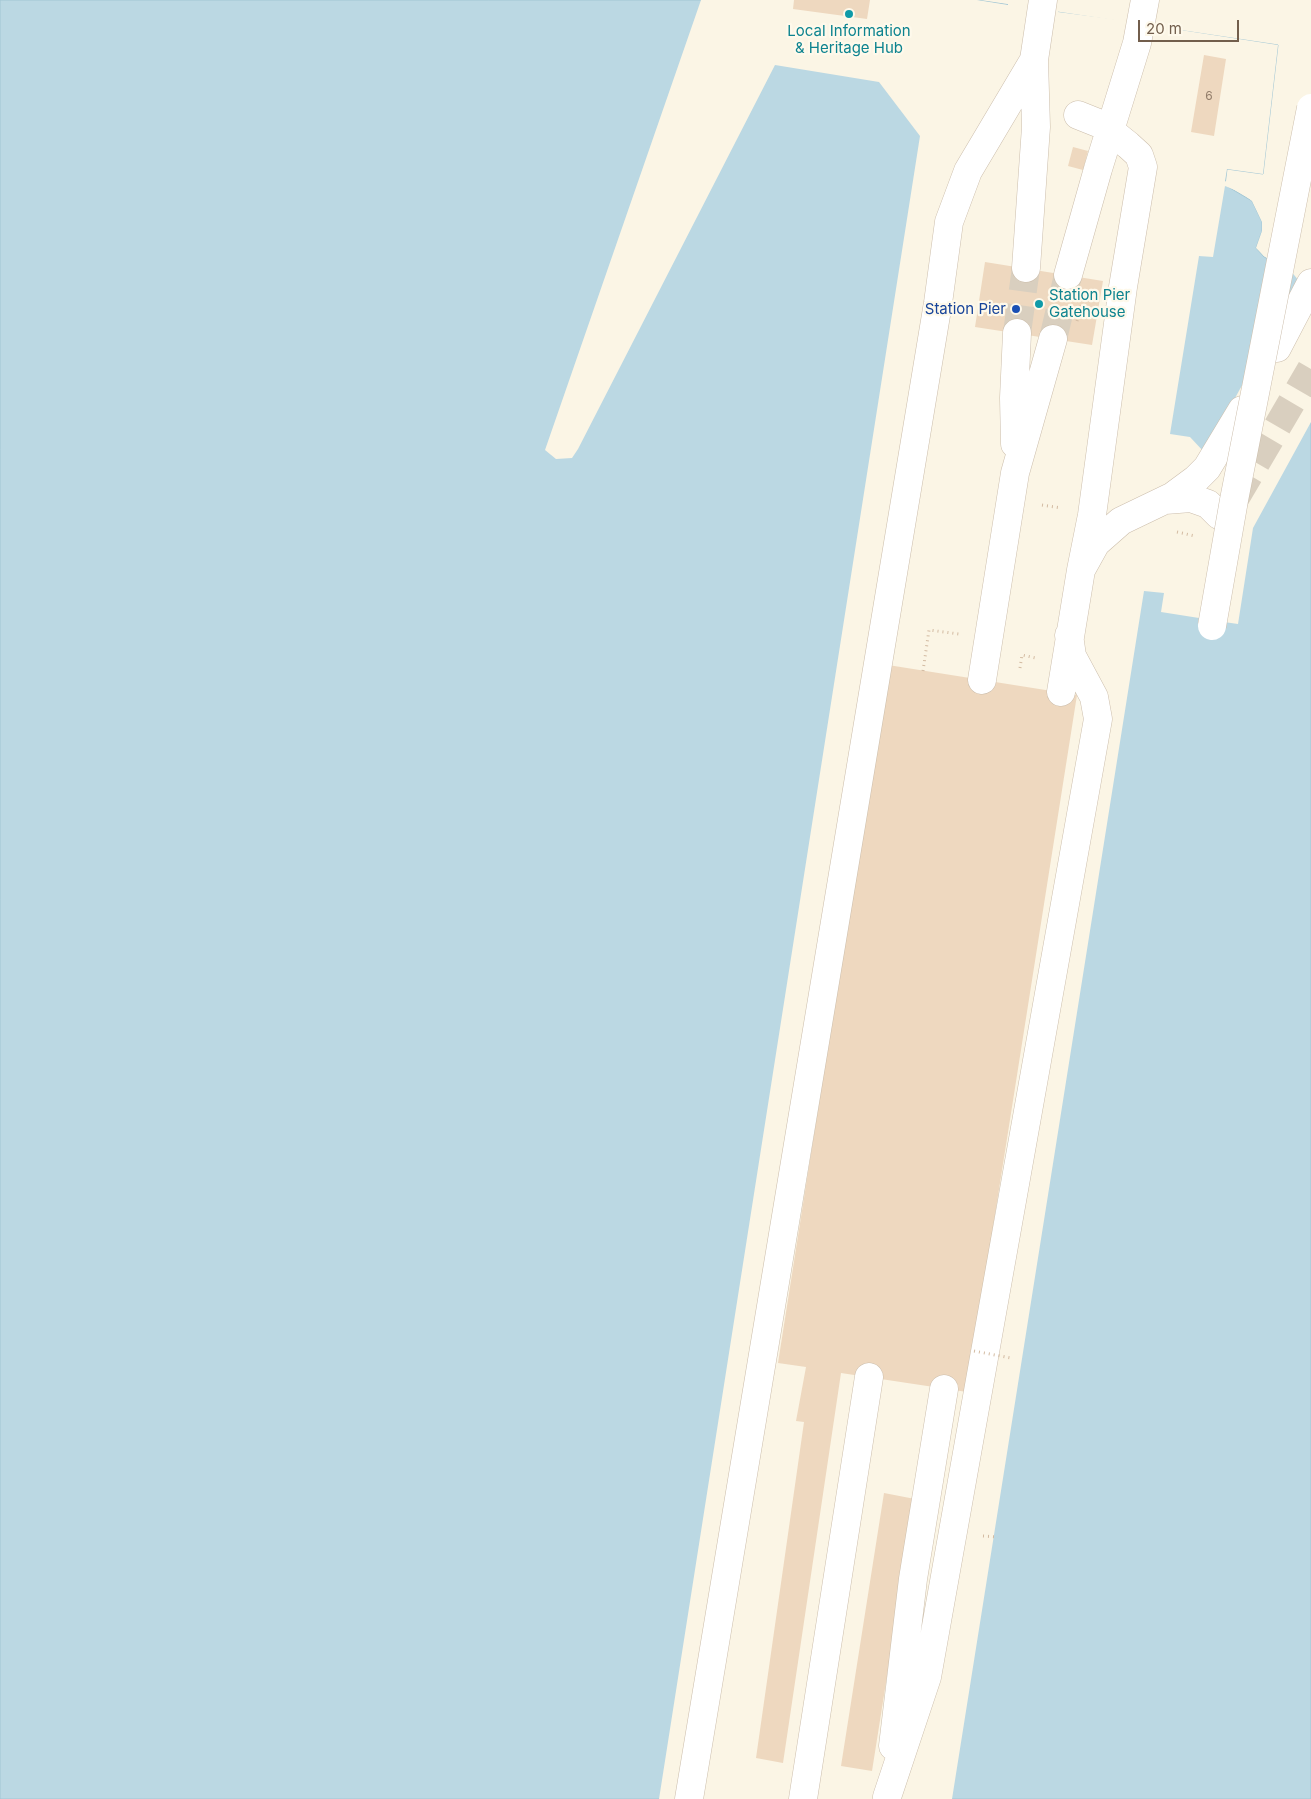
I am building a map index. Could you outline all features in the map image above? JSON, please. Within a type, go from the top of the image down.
[{"type":"lane","points":[[1068,275],[1121,90],[1141,29],[1145,0]]},
{"type":"lane","points":[[1026,268],[1036,127],[1034,60],[1041,8]]},
{"type":"lane","points":[[1034,60],[1038,82],[1043,95],[1058,109],[1094,120],[1110,130],[1139,155],[1143,167],[1123,287],[1092,515],[1069,635],[1061,692]]},
{"type":"lane","points":[[689,1799],[938,304],[949,222],[968,171],[1034,60]]},
{"type":"lane","points":[[1078,114],[1098,109],[1121,90]]},
{"type":"lane","points":[[1212,626],[1234,500],[1311,108]]},
{"type":"lane","points":[[1277,348],[1311,283]]},
{"type":"lane","points":[[1015,473],[1014,398],[1017,333]]},
{"type":"lane","points":[[982,680],[1015,473],[1053,339]]},
{"type":"lane","points":[[1165,500],[1185,488],[1207,468],[1242,410]]},
{"type":"lane","points":[[1081,570],[1096,543],[1114,525],[1154,503],[1191,498],[1208,504],[1220,515],[1208,491],[1208,474],[1211,462]]},
{"type":"lane","points":[[887,1798],[927,1677],[979,1352],[1098,719],[1094,697],[1072,656],[1069,635]]},
{"type":"lane","points":[[803,1799],[869,1377]]},
{"type":"lane","points":[[887,1798],[913,1579],[944,1389]]},
{"type":"path","points":[[1020,668],[1022,655],[1037,658],[1036,666]]},
{"type":"path","points":[[979,1352],[1011,1358]]},
{"type":"path","points":[[984,1529],[983,1536],[998,1537]]},
{"type":"water","points":[[0,0],[977,0],[1278,45],[1263,174],[1227,169],[1225,185],[1252,201],[1262,222],[1262,231],[1256,248],[1264,257],[1284,266],[1297,276],[1311,308],[1311,1799],[0,1799]]},
{"type":"pier","name":"Station Pier","points":[[701,0],[977,0],[1008,5],[1008,2],[1058,9],[1058,12],[1174,27],[1174,29],[1278,45],[1263,174],[1227,169],[1225,181],[1254,199],[1265,221],[1265,231],[1259,248],[1265,255],[1285,264],[1299,275],[1311,301],[1311,422],[1253,528],[1238,624],[1224,622],[1212,626],[1198,624],[1199,618],[1161,612],[1164,593],[1144,591],[952,1799],[659,1799],[920,136],[879,82],[775,65],[578,449],[572,458],[556,459],[545,450]],"holes":[[[1225,186],[1242,193],[1252,201],[1262,222],[1262,231],[1256,248],[1269,260],[1246,378],[1205,453],[1190,437],[1170,434],[1199,256],[1213,257]],[[1290,270],[1299,281],[1281,313]]]},
{"type":"building","name":"Local Information & Heritage Hub","points":[[794,0],[870,0],[867,19],[793,9]]},
{"type":"building","points":[[1204,55],[1226,59],[1214,136],[1191,132]]},
{"type":"building","points":[[1073,147],[1088,151],[1083,170],[1068,166]]},
{"type":"building","name":"Station Pier Gatehouse","points":[[985,262],[1103,281],[1092,345],[975,327]]},
{"type":"building","points":[[888,665],[1077,695],[967,1392],[841,1373],[783,1763],[756,1758],[804,1422],[796,1421],[806,1367],[778,1363]]},
{"type":"building","points":[[884,1493],[915,1499],[872,1771],[841,1766]]},
{"type":"tunnel","points":[[1017,333],[1026,268]]},
{"type":"tunnel","points":[[1053,339],[1068,275]]},
{"type":"tunnel","points":[[1235,499],[1311,369]]},
{"type":"place","name":"Local Information & Heritage Hub","points":[[849,14]]},
{"type":"place","name":"Station Pier Gatehouse","points":[[1039,304]]},
{"type":"place","name":"Station Pier","points":[[1016,309]]}]
